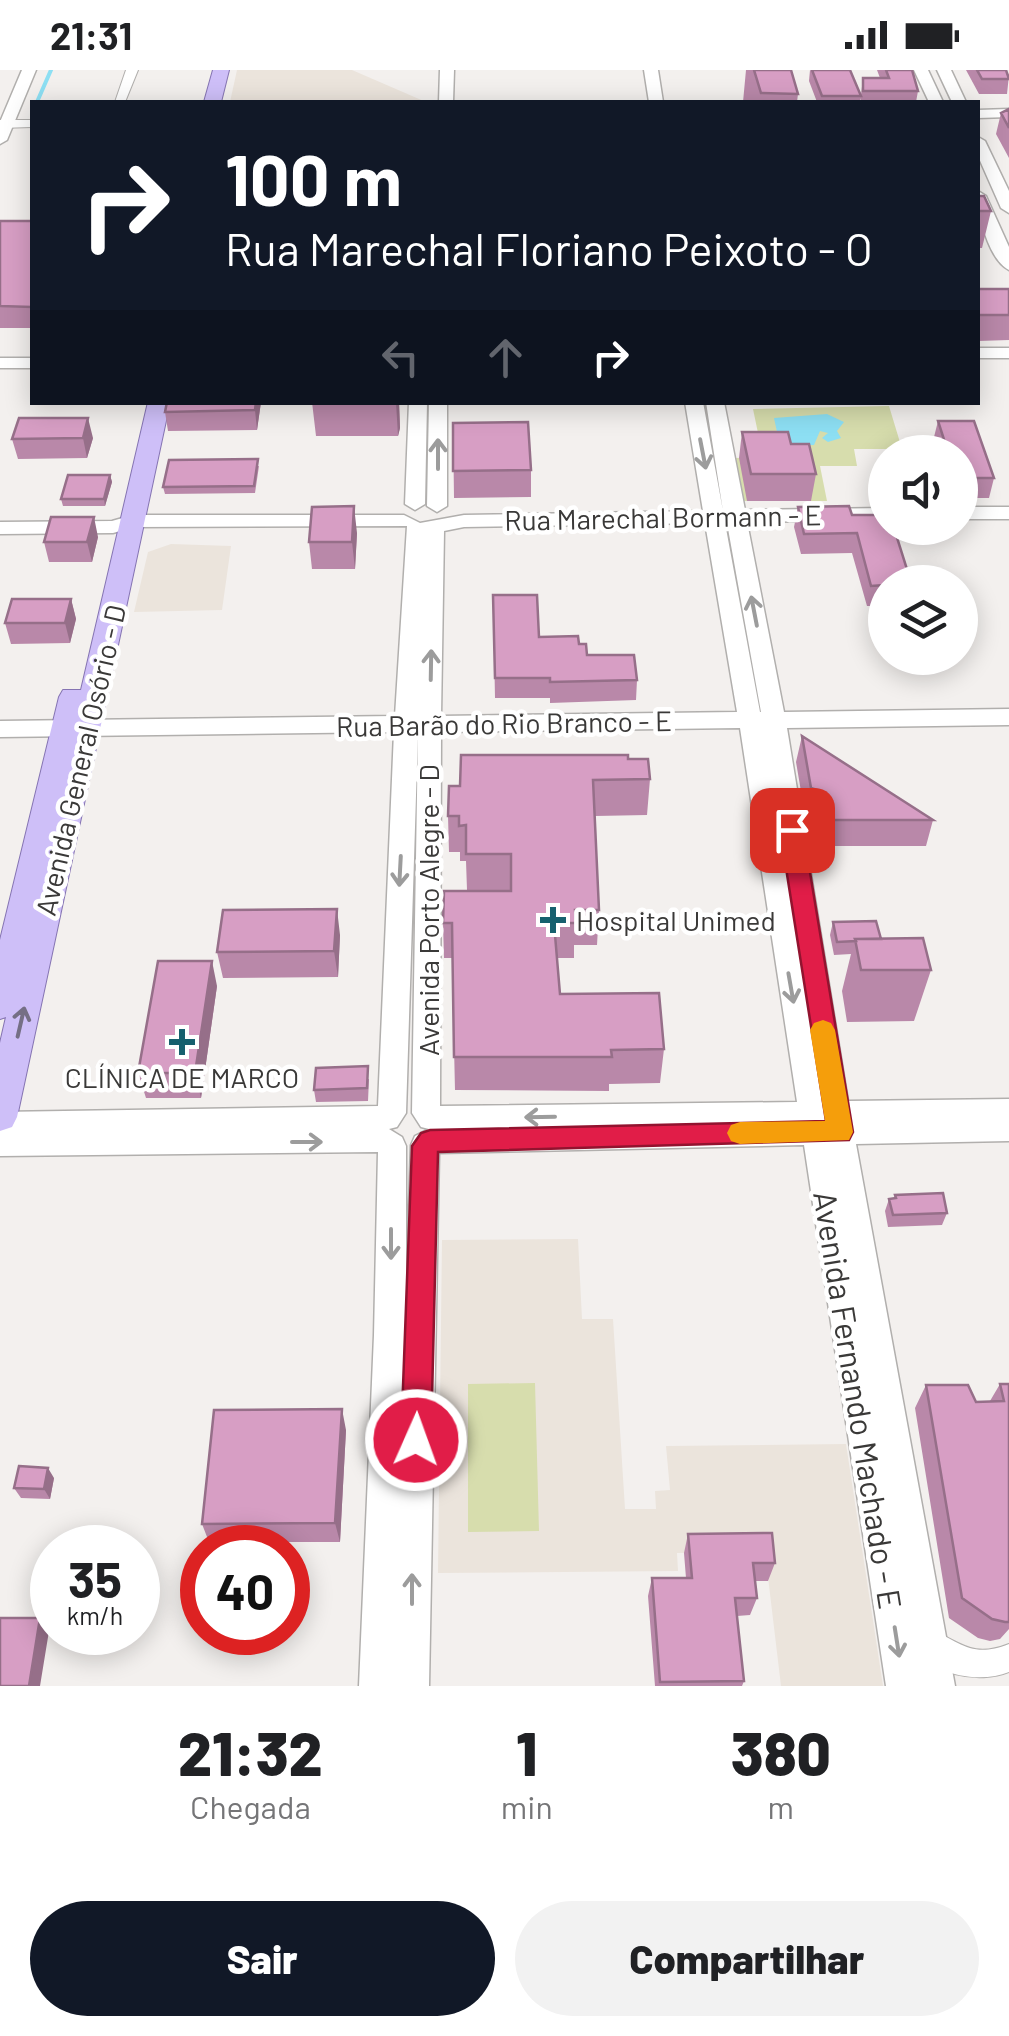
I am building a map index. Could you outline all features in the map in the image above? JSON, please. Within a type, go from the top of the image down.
[{"type":"main road","points":[[213,100],[220,70]]},
{"type":"main road","points":[[226,100],[234,70]]},
{"type":"main road","name":"Avenida General Osório - D","points":[[0,1121],[78,722],[124,518],[142,405]]},
{"type":"main road","name":"Avenida General Osório - D","points":[[124,518],[159,405]]},
{"type":"main road","name":"Avenida General Osório - D","points":[[0,1006],[78,722]]},
{"type":"street","points":[[0,140],[4,120],[29,70]]},
{"type":"street","points":[[121,100],[132,70]]},
{"type":"street","points":[[430,100],[431,70]]},
{"type":"street","points":[[446,100],[447,70]]},
{"type":"street","points":[[637,70],[642,100]]},
{"type":"street","points":[[651,70],[656,100]]},
{"type":"street","points":[[922,70],[935,100]]},
{"type":"street","points":[[944,70],[958,100]]},
{"type":"street","points":[[980,117],[1009,116]]},
{"type":"street","points":[[4,120],[30,120]]},
{"type":"street","points":[[980,145],[1009,208]]},
{"type":"street","points":[[980,200],[1009,265]]},
{"type":"street","points":[[980,344],[1009,344]]},
{"type":"street","points":[[980,353],[1009,353]]},
{"type":"street","points":[[0,354],[29,358]]},
{"type":"street","points":[[0,363],[29,358]]},
{"type":"street","name":"Avenida Porto Alegre - D","points":[[377,1686],[390,1335],[389,1129],[398,926],[418,717],[424,517],[418,405]]},
{"type":"street","name":"Avenida Porto Alegre - D","points":[[424,517],[438,405]]},
{"type":"street","points":[[695,405],[724,510],[761,713],[826,1122]]},
{"type":"street","points":[[715,405],[724,510]]},
{"type":"street","points":[[978,503],[1009,503]]},
{"type":"street","name":"Rua Marechal Bormann - E","points":[[0,528],[195,516],[424,517],[868,505]]},
{"type":"street","name":"Rua Marechal Bormann - E","points":[[724,510],[868,514]]},
{"type":"street","name":"Rua Marechal Bormann - E","points":[[0,512],[124,518]]},
{"type":"street","points":[[978,513],[1009,512]]},
{"type":"street","name":"Rua Barão do Rio Branco - E","points":[[0,729],[78,722],[761,713],[1009,704]]},
{"type":"street","name":"Rua Barão do Rio Branco - E","points":[[761,713],[1009,717]]},
{"type":"street","name":"Rua Barão do Rio Branco - E","points":[[0,716],[78,722]]},
{"type":"street","name":"Avenida Porto Alegre - D","points":[[410,1686],[428,1129],[418,717]]},
{"type":"street","points":[[398,926],[426,925]]},
{"type":"street","points":[[0,1144],[389,1129],[410,1107],[428,1129]]},
{"type":"street","points":[[428,1129],[826,1122],[1009,1110]]},
{"type":"street","points":[[0,1121],[389,1129],[414,1150],[428,1129]]},
{"type":"street","points":[[826,1122],[1009,1129]]},
{"type":"street","name":"Avenida Fernando Machado - E","points":[[826,1122],[937,1686]]},
{"type":"street","name":"Avenida Fernando Machado - E","points":[[826,1122],[904,1686]]},
{"type":"street","points":[[929,1643],[962,1664],[988,1666],[1009,1658]]},
{"type":"street","points":[[929,1643],[950,1686]]},
{"type":"shaded area","points":[[237,70],[352,70],[421,100],[230,100]]},
{"type":"shaded area","points":[[171,544],[231,546],[222,610],[134,612],[148,552]]},
{"type":"shaded area","points":[[578,1239],[582,1319],[613,1319],[625,1509],[656,1509],[655,1491],[670,1490],[666,1446],[846,1444],[883,1686],[781,1686],[765,1552],[677,1553],[678,1571],[438,1573],[442,1240]]},
{"type":"green space","points":[[889,406],[898,435],[868,435],[868,449],[854,449],[857,466],[820,466],[827,501],[744,501],[736,458],[763,457],[753,409]]},
{"type":"green space","points":[[535,1383],[539,1531],[468,1532],[468,1384]]},
{"type":"water","points":[[827,414],[844,422],[837,431],[841,438],[828,442],[822,438],[828,433],[820,431],[814,445],[780,446],[774,418]]},
{"type":"building","points":[[754,70],[791,70],[798,94],[761,93]]},
{"type":"building","points":[[812,70],[850,70],[861,96],[822,96]]},
{"type":"building","points":[[886,70],[912,70],[918,91],[863,91],[863,78],[889,78]]},
{"type":"building","points":[[977,70],[1006,70],[1009,79],[982,79]]},
{"type":"building","points":[[1009,109],[1009,128],[1001,113]]},
{"type":"building","points":[[980,196],[984,196],[991,211],[980,211]]},
{"type":"building","points":[[0,221],[30,221],[30,307],[0,306]]},
{"type":"building","points":[[980,289],[1009,289],[1009,315],[980,315]]},
{"type":"building","points":[[166,405],[256,405],[255,410],[165,412]]},
{"type":"building","points":[[19,418],[88,418],[83,438],[12,439]]},
{"type":"building","points":[[938,421],[974,421],[994,478],[978,478],[978,435],[943,435]]},
{"type":"building","points":[[528,422],[531,470],[453,471],[453,423]]},
{"type":"building","points":[[742,432],[788,432],[791,444],[809,444],[816,474],[751,474]]},
{"type":"building","points":[[258,459],[254,486],[163,487],[169,460]]},
{"type":"building","points":[[68,475],[110,475],[104,499],[61,499]]},
{"type":"building","points":[[354,506],[352,542],[309,542],[312,507]]},
{"type":"building","points":[[849,506],[852,515],[868,515],[868,545],[899,545],[906,565],[868,565],[868,575],[857,533],[804,534],[798,507]]},
{"type":"building","points":[[51,517],[94,517],[87,542],[44,542]]},
{"type":"building","points":[[493,595],[537,595],[539,637],[578,636],[579,644],[586,644],[587,655],[634,655],[637,680],[550,682],[550,678],[495,678]]},
{"type":"building","points":[[12,599],[71,599],[65,623],[5,623]]},
{"type":"building","points":[[802,736],[933,820],[831,820],[826,793],[811,788]]},
{"type":"building","name":"Hospital Unimed","points":[[461,755],[628,755],[628,759],[648,759],[650,779],[593,780],[599,910],[575,910],[576,923],[554,923],[560,994],[659,993],[664,1049],[611,1050],[612,1057],[454,1057],[452,923],[443,923],[444,891],[511,891],[511,854],[466,854],[466,825],[459,826],[459,816],[448,816],[449,786],[460,786]]},
{"type":"building","points":[[337,909],[334,951],[217,952],[223,910]]},
{"type":"building","points":[[876,921],[881,939],[837,942],[833,922]]},
{"type":"building","points":[[923,938],[931,970],[861,970],[855,939]]},
{"type":"building","name":"CLÍNICA DE MARCO","points":[[158,961],[212,961],[195,1073],[138,1073]]},
{"type":"building","points":[[368,1066],[367,1088],[314,1090],[316,1068]]},
{"type":"building","points":[[943,1193],[947,1213],[893,1215],[889,1199],[896,1198],[895,1195]]},
{"type":"building","points":[[1000,1384],[1009,1384],[1009,1622],[992,1619],[962,1598],[926,1385],[968,1385],[976,1402],[1004,1401]]},
{"type":"building","points":[[342,1409],[335,1523],[202,1524],[214,1410]]},
{"type":"building","points":[[19,1466],[48,1468],[44,1489],[14,1488]]},
{"type":"building","points":[[772,1533],[775,1563],[753,1563],[757,1598],[735,1598],[744,1681],[660,1682],[652,1578],[692,1578],[688,1534]]},
{"type":"building","points":[[0,1618],[30,1618],[30,1655],[34,1655],[29,1686],[0,1686]]},
{"type":"waterway","points":[[38,100],[51,70]]},
{"type":"slow traffic","points":[[740,1133],[840,1132],[823,1030]]},
{"type":"place","name":"Hospital Unimed","points":[[553,920]]},
{"type":"place","name":"CLÍNICA DE MARCO","points":[[182,1042]]},
{"type":"route","points":[[416,1440],[425,1146],[430,1141],[840,1132],[792,830]]}]
